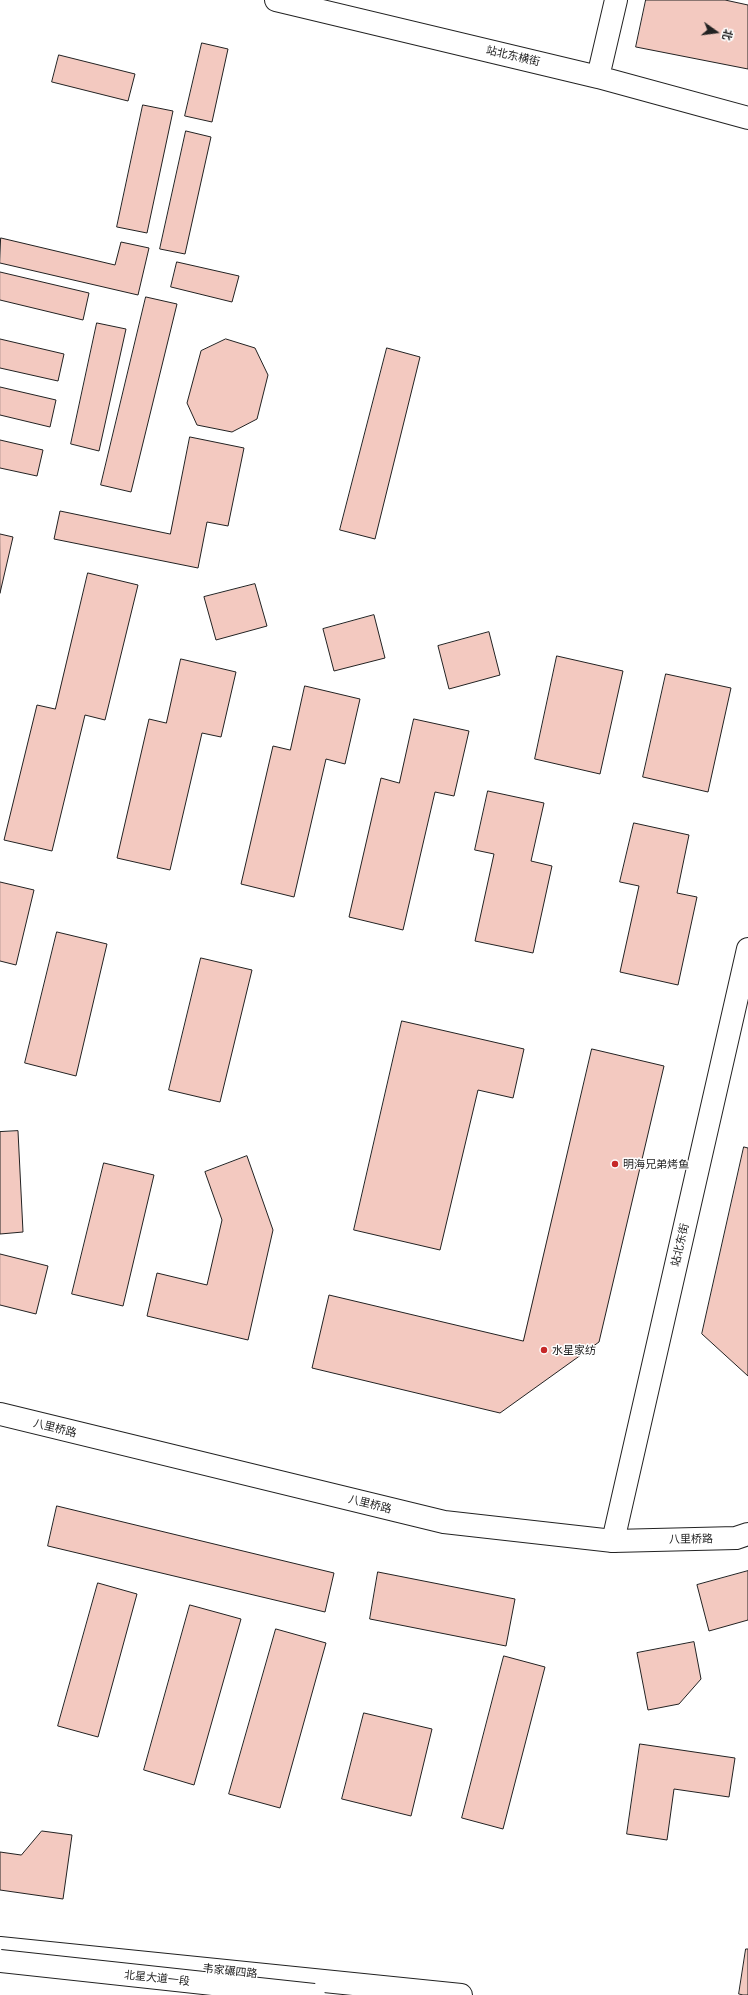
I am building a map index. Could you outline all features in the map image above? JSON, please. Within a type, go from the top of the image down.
[{"type":"main road","name":"站北东横街","points":[[276,0],[598,77],[748,118]]},
{"type":"main road","points":[[598,77],[616,0]]},
{"type":"main road","name":"站北东街","points":[[613,1541],[748,949]]},
{"type":"main road","name":"八里桥路","points":[[0,1414],[444,1522],[613,1541],[736,1538],[748,1534]]},
{"type":"main road","name":"韦家碾四路","points":[[0,1948],[461,1995]]},
{"type":"main road","name":"北星大道一段","points":[[0,1961],[314,1995]]},
{"type":"building","points":[[646,0],[725,0],[748,5],[748,69],[636,47]]},
{"type":"building","points":[[202,43],[228,49],[212,122],[185,116]]},
{"type":"building","points":[[59,55],[135,74],[128,101],[52,82]]},
{"type":"building","points":[[143,105],[173,111],[147,233],[117,227]]},
{"type":"building","points":[[186,131],[211,137],[185,254],[160,249]]},
{"type":"building","points":[[1,238],[115,265],[121,242],[149,248],[138,295],[0,263]]},
{"type":"building","points":[[177,262],[239,276],[232,302],[171,287]]},
{"type":"building","points":[[0,272],[89,293],[83,320],[0,300]]},
{"type":"building","points":[[146,297],[177,304],[131,492],[101,485]]},
{"type":"building","points":[[97,323],[126,329],[99,451],[71,444]]},
{"type":"building","points":[[0,339],[64,354],[58,381],[0,368]]},
{"type":"building","points":[[226,339],[255,348],[268,375],[257,419],[232,432],[197,425],[187,403],[201,351]]},
{"type":"building","points":[[387,348],[420,357],[375,539],[340,530]]},
{"type":"building","points":[[0,387],[56,400],[50,427],[0,415]]},
{"type":"building","points":[[190,437],[244,448],[228,526],[207,522],[198,568],[54,539],[60,511],[170,534]]},
{"type":"building","points":[[0,440],[43,450],[37,476],[0,468]]},
{"type":"building","points":[[0,534],[13,537],[0,593]]},
{"type":"building","points":[[88,573],[138,585],[105,720],[85,715],[52,851],[4,840],[37,705],[55,709]]},
{"type":"building","points":[[255,584],[267,626],[216,640],[204,597]]},
{"type":"building","points":[[374,615],[385,658],[334,671],[323,629]]},
{"type":"building","points":[[489,632],[500,675],[449,689],[438,646]]},
{"type":"building","points":[[557,656],[623,671],[600,774],[535,759]]},
{"type":"building","points":[[181,659],[236,672],[221,737],[202,733],[170,870],[117,858],[149,719],[166,723]]},
{"type":"building","points":[[666,674],[731,688],[708,792],[643,777]]},
{"type":"building","points":[[305,686],[360,699],[345,764],[326,759],[294,897],[241,884],[273,746],[290,750]]},
{"type":"building","points":[[414,719],[469,731],[454,796],[435,792],[403,930],[349,917],[381,778],[399,783]]},
{"type":"building","points":[[488,791],[544,803],[531,861],[552,866],[533,953],[475,941],[494,854],[475,850]]},
{"type":"building","points":[[634,823],[689,835],[677,893],[697,897],[678,985],[620,972],[639,886],[620,882]]},
{"type":"building","points":[[0,882],[34,890],[16,965],[0,961]]},
{"type":"building","points":[[57,932],[107,944],[76,1076],[25,1063]]},
{"type":"building","points":[[201,958],[252,970],[220,1102],[169,1090]]},
{"type":"building","points":[[402,1021],[524,1049],[513,1098],[478,1090],[440,1250],[354,1230]]},
{"type":"building","points":[[592,1049],[664,1066],[599,1342],[500,1413],[312,1368],[329,1295],[523,1341]]},
{"type":"building","points":[[18,1131],[23,1232],[0,1234],[0,1132]]},
{"type":"building","points":[[744,1147],[748,1148],[748,1376],[702,1334]]},
{"type":"building","points":[[247,1156],[273,1230],[248,1340],[147,1316],[157,1273],[207,1285],[222,1220],[205,1172]]},
{"type":"building","points":[[104,1163],[154,1175],[123,1306],[72,1294]]},
{"type":"building","points":[[0,1254],[48,1266],[36,1314],[0,1305]]},
{"type":"building","points":[[57,1506],[334,1573],[325,1612],[48,1546]]},
{"type":"building","points":[[748,1571],[748,1620],[709,1631],[697,1585]]},
{"type":"building","points":[[378,1572],[515,1599],[506,1646],[370,1619]]},
{"type":"building","points":[[98,1583],[137,1594],[98,1737],[58,1726]]},
{"type":"building","points":[[190,1605],[241,1619],[194,1785],[144,1770]]},
{"type":"building","points":[[276,1629],[326,1643],[280,1808],[229,1794]]},
{"type":"building","points":[[694,1642],[701,1679],[679,1704],[648,1710],[637,1653]]},
{"type":"building","points":[[504,1656],[545,1667],[503,1829],[462,1818]]},
{"type":"building","points":[[364,1713],[432,1729],[411,1816],[342,1799]]},
{"type":"building","points":[[640,1744],[735,1758],[729,1797],[674,1789],[667,1840],[627,1834]]},
{"type":"building","points":[[42,1831],[72,1835],[63,1899],[0,1890],[0,1852],[21,1855]]},
{"type":"building","points":[[746,1949],[748,1949],[748,1995],[743,1995],[739,1994]]},
{"type":"place","name":"明海兄弟烤鱼","points":[[615,1164]]},
{"type":"place","name":"水星家纺","points":[[544,1350]]}]
